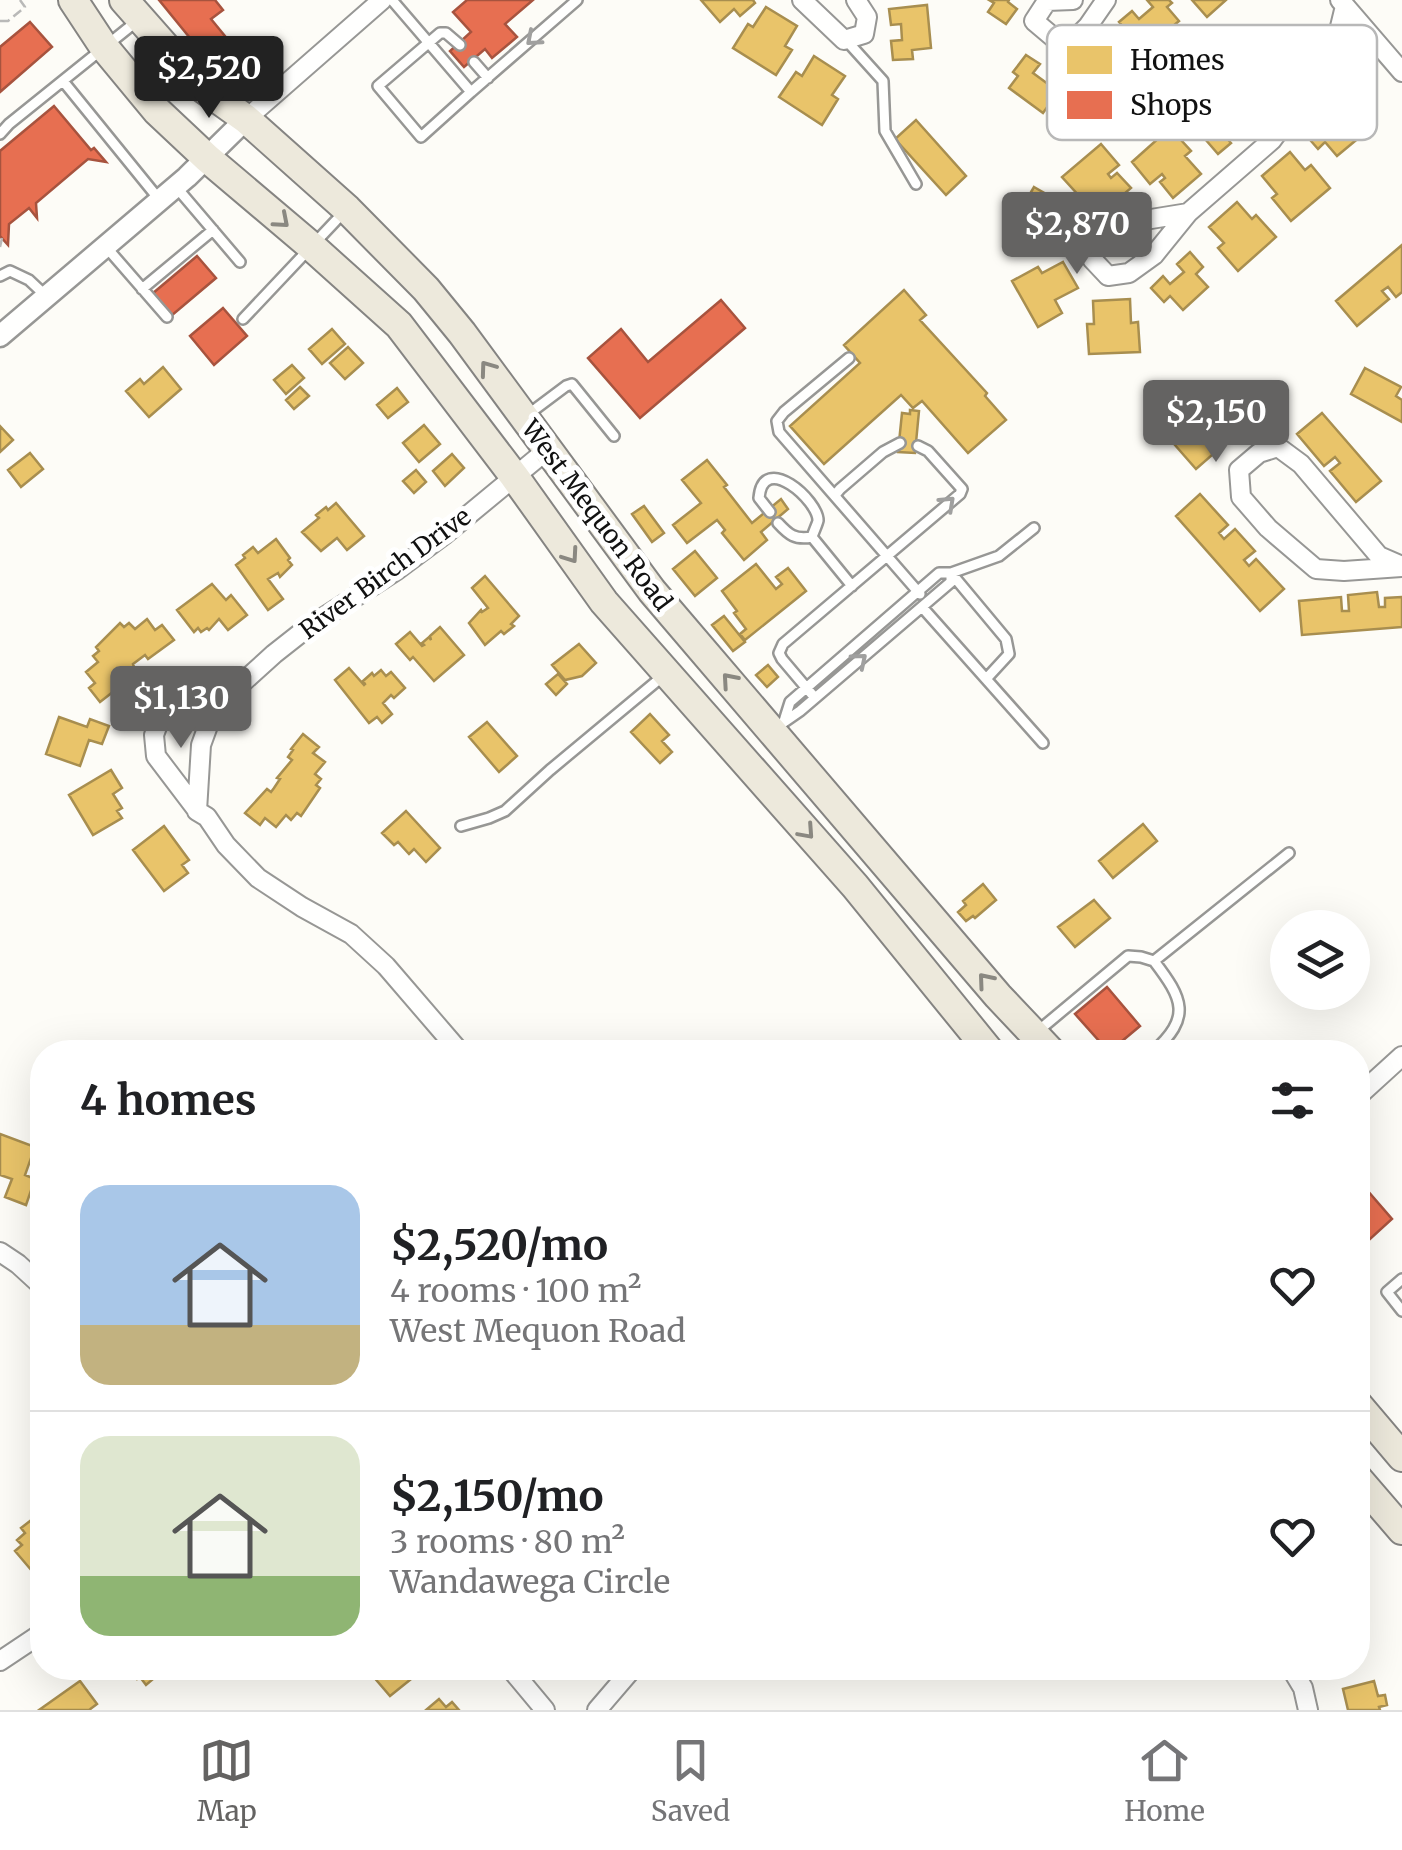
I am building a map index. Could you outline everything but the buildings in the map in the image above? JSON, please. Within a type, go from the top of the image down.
[{"type":"main road","name":"West Mequon Road","points":[[73,0],[104,47],[157,111],[399,325],[604,602],[855,886],[980,1040]]},
{"type":"main road","name":"West Mequon Road","points":[[132,10],[200,86],[246,119],[347,210],[426,289],[652,591],[778,726],[998,996],[1029,1040]]},
{"type":"main road","points":[[742,759],[778,726]]},
{"type":"main road","points":[[1370,1419],[1402,1458]]},
{"type":"main road","points":[[1370,1492],[1400,1525]]},
{"type":"street","points":[[0,336],[168,193],[382,0]]},
{"type":"street","points":[[802,0],[844,40],[864,34],[867,18],[856,0]]},
{"type":"street","points":[[1047,32],[1034,21],[1047,1],[1106,0]]},
{"type":"street","points":[[1089,25],[1106,0]]},
{"type":"street","points":[[1342,3],[1361,25]]},
{"type":"street","points":[[1377,43],[1402,72]]},
{"type":"street","points":[[1188,214],[1145,220],[1098,241],[1092,259],[1108,276],[1128,273],[1154,255],[1188,214],[1272,140]]},
{"type":"street","points":[[1278,448],[1301,464],[1379,556],[1402,567],[1316,569],[1268,528],[1241,497],[1239,470],[1259,453],[1278,448]]},
{"type":"street","name":"River Birch Drive","points":[[197,811],[200,745],[222,702],[306,628],[398,570],[547,450]]},
{"type":"street","points":[[222,702],[192,695],[175,702],[161,716],[154,735],[156,756],[226,846],[258,878],[302,908],[351,934],[386,966],[450,1040]]},
{"type":"street","points":[[1370,1085],[1402,1056]]},
{"type":"street","points":[[0,1252],[30,1275]]},
{"type":"street","points":[[0,1661],[30,1641]]},
{"type":"street","points":[[520,1680],[545,1710]]},
{"type":"street","points":[[597,1710],[623,1680]]},
{"type":"street","points":[[1298,1680],[1308,1710]]},
{"type":"lane","points":[[392,0],[472,92]]},
{"type":"lane","points":[[460,45],[446,33],[440,33],[378,86],[421,137],[577,0]]},
{"type":"lane","points":[[0,134],[104,47],[132,10]]},
{"type":"lane","points":[[846,40],[883,81],[886,132],[916,184]]},
{"type":"lane","points":[[474,62],[488,78]]},
{"type":"lane","points":[[63,81],[168,193],[213,230],[240,262]]},
{"type":"lane","points":[[243,319],[347,210]]},
{"type":"lane","points":[[142,289],[213,230]]},
{"type":"lane","points":[[105,246],[167,318]]},
{"type":"lane","points":[[0,276],[10,271],[29,280],[46,296]]},
{"type":"lane","points":[[849,358],[784,412],[776,422],[779,432],[1043,743]]},
{"type":"lane","points":[[524,418],[572,384],[614,436]]},
{"type":"lane","points":[[835,496],[883,452],[900,443]]},
{"type":"lane","points":[[814,698],[782,659],[782,644],[960,494],[962,489],[928,451],[918,446]]},
{"type":"lane","points":[[770,512],[759,498],[760,488],[778,478],[787,480],[816,514],[818,522],[812,537]]},
{"type":"lane","points":[[778,523],[788,534],[800,539],[812,537]]},
{"type":"lane","points":[[778,726],[790,702],[939,573],[952,573],[998,556],[1034,528]]},
{"type":"lane","points":[[812,537],[852,586]]},
{"type":"lane","points":[[778,726],[952,582],[952,573]]},
{"type":"lane","points":[[952,573],[1006,639],[1009,654],[986,679]]},
{"type":"lane","points":[[461,826],[505,811],[666,674]]},
{"type":"lane","points":[[1154,962],[1289,853]]},
{"type":"lane","points":[[1039,1040],[1128,956],[1154,962],[1174,987],[1180,1021],[1167,1040]]},
{"type":"lane","points":[[1402,1279],[1386,1292],[1402,1311]]},
{"type":"path","points":[[0,21],[8,21],[25,7],[20,0]]},
{"type":"path","points":[[0,247],[2,238]]}]
